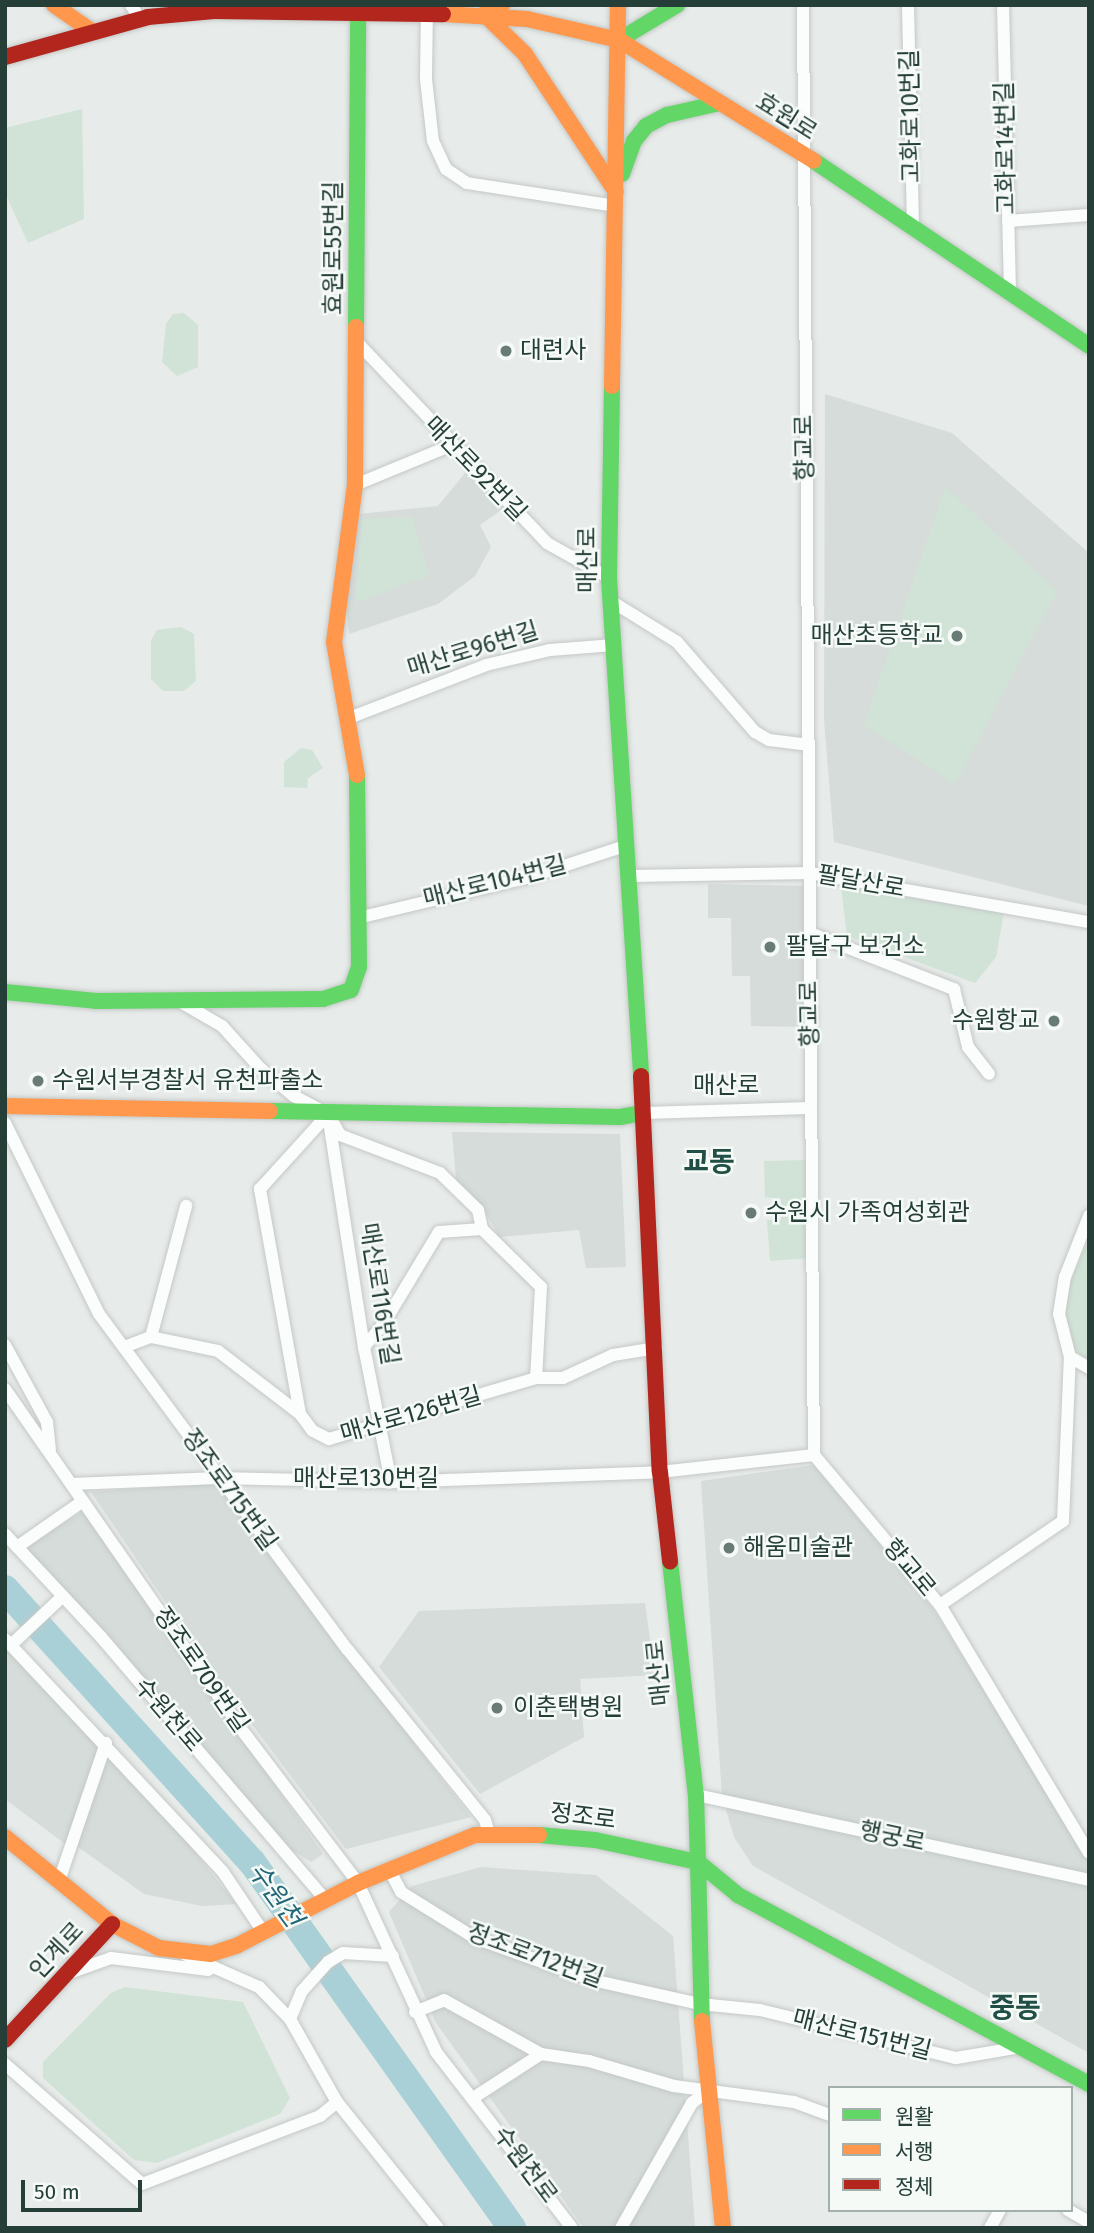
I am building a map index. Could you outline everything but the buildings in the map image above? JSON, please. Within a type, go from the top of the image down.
[{"type":"street","points":[[54,5],[90,30]]},
{"type":"street","points":[[502,5],[484,14],[525,54],[616,199]]},
{"type":"street","name":"매산로","points":[[618,5],[611,601],[631,876],[660,1472],[696,1795],[701,2004],[723,2228]]},
{"type":"street","points":[[619,40],[677,5]]},
{"type":"street","name":"향교로","points":[[803,5],[802,153],[814,1455],[940,1605],[1089,1853]]},
{"type":"street","name":"고화로10번길","points":[[908,5],[913,227]]},
{"type":"street","name":"고화로14번길","points":[[1003,5],[1010,291]]},
{"type":"street","name":"효원로","points":[[5,57],[90,30],[135,12],[161,10],[266,8],[358,12],[427,9],[527,19],[619,40],[802,153],[1089,346]]},
{"type":"street","points":[[427,9],[426,79],[433,141],[446,169],[467,183],[616,199]]},
{"type":"street","name":"효원로55번길","points":[[355,485],[358,12]]},
{"type":"street","points":[[616,199],[634,141],[646,126],[667,115],[720,103]]},
{"type":"street","points":[[1008,221],[1089,215]]},
{"type":"street","name":"매산로92번길","points":[[356,341],[547,543],[610,578]]},
{"type":"street","points":[[5,992],[96,1001],[180,1001],[323,999],[351,990],[359,967],[362,917],[357,759],[334,642],[355,485],[452,445]]},
{"type":"street","points":[[611,601],[677,642],[755,732],[769,740],[808,745]]},
{"type":"street","name":"매산로96번길","points":[[349,718],[486,665],[550,650],[614,645]]},
{"type":"street","name":"매산로104번길","points":[[362,917],[530,877],[628,845]]},
{"type":"street","name":"팔달산로","points":[[631,876],[810,873],[1089,922]]},
{"type":"street","points":[[810,933],[954,989],[968,1047],[989,1074]]},
{"type":"street","points":[[180,1001],[222,1026],[261,1069],[294,1096],[328,1114],[340,1135],[440,1173],[478,1210],[482,1229],[541,1287],[536,1378]]},
{"type":"street","points":[[5,1106],[328,1114],[620,1117],[642,1113]]},
{"type":"street","name":"매산로","points":[[642,1113],[811,1108]]},
{"type":"street","points":[[300,1414],[260,1189],[328,1114]]},
{"type":"street","name":"매산로116번길","points":[[328,1114],[364,1347],[391,1482]]},
{"type":"street","name":"정조로715번길","points":[[5,1123],[99,1314],[127,1346],[218,1478],[485,1820],[489,1834]]},
{"type":"street","points":[[127,1346],[151,1337],[186,1206]]},
{"type":"street","points":[[940,1605],[1063,1521],[1070,1357],[1059,1314],[1065,1277],[1089,1216]]},
{"type":"street","points":[[364,1347],[384,1323],[439,1232],[482,1229]]},
{"type":"street","name":"매산로126번길","points":[[151,1337],[218,1351],[300,1414],[302,1422],[329,1439],[414,1417],[536,1378],[564,1378],[613,1355],[656,1348]]},
{"type":"street","name":"정조로709번길","points":[[5,1345],[47,1422],[50,1452]]},
{"type":"street","points":[[1070,1357],[1089,1368]]},
{"type":"street","name":"정조로709번길","points":[[5,1389],[245,1734],[358,1883]]},
{"type":"street","name":"매산로130번길","points":[[72,1484],[218,1478],[391,1482],[660,1472],[814,1455]]},
{"type":"street","points":[[17,1548],[83,1502]]},
{"type":"street","name":"수원천로","points":[[5,1534],[309,1874],[323,1901]]},
{"type":"street","points":[[63,1597],[8,1642],[106,1743],[223,1871],[266,1929]]},
{"type":"street","points":[[59,1881],[106,1743]]},
{"type":"street","name":"행궁로","points":[[696,1795],[1089,1880]]},
{"type":"street","name":"정조로","points":[[5,1838],[112,1924],[159,1948],[211,1954],[238,1945],[358,1883],[475,1835],[595,1840],[698,1862],[738,1895],[1023,2047],[1078,2082]]},
{"type":"street","name":"정조로712번길","points":[[390,1871],[401,1892],[475,1938],[592,1980],[701,2004]]},
{"type":"street","name":"수원천로","points":[[358,1883],[393,1956],[415,2012],[436,2052],[572,2228]]},
{"type":"street","name":"인계로","points":[[5,2039],[112,1924]]},
{"type":"street","points":[[179,1952],[259,1987],[290,2019],[337,2102],[437,2227]]},
{"type":"street","points":[[290,2019],[302,1990],[328,1962],[343,1953],[393,1956]]},
{"type":"street","points":[[69,1973],[111,1958],[222,1972]]},
{"type":"street","points":[[415,2012],[444,2000],[541,2054],[589,2061],[674,2086],[794,2102],[828,2114]]},
{"type":"street","name":"매산로151번길","points":[[701,2004],[760,2010],[956,2058],[1023,2047]]},
{"type":"street","points":[[473,2098],[541,2054]]},
{"type":"street","points":[[5,2064],[142,2184],[320,2116],[337,2102]]},
{"type":"street","points":[[621,2228],[692,2103],[709,2089]]},
{"type":"street","points":[[990,2228],[999,2212]]},
{"type":"street","points":[[1072,2212],[1089,2222]]},
{"type":"shaded area","name":"매산초등학교","points":[[825,394],[952,433],[1089,553],[1089,906],[834,842],[824,719]]},
{"type":"shaded area","points":[[466,472],[504,508],[480,525],[491,547],[475,576],[438,604],[349,634],[346,602],[358,514],[438,506]]},
{"type":"shaded area","name":"팔달구 보건소","points":[[708,884],[807,886],[807,1027],[751,1026],[750,976],[732,976],[731,918],[708,918]]},
{"type":"shaded area","points":[[452,1132],[620,1134],[626,1267],[586,1268],[579,1230],[499,1237],[482,1206],[456,1179]]},
{"type":"shaded area","points":[[814,1465],[933,1609],[1089,1861],[1089,2053],[753,1866],[734,1837],[722,1796],[701,1481]]},
{"type":"shaded area","points":[[216,1483],[471,1817],[346,1849],[217,1678],[91,1492]]},
{"type":"shaded area","points":[[83,1511],[323,1854],[311,1862],[290,1849],[24,1549]]},
{"type":"shaded area","name":"이춘택병원","points":[[645,1603],[655,1675],[580,1679],[584,1737],[480,1794],[379,1667],[419,1611]]},
{"type":"shaded area","points":[[5,1644],[101,1745],[68,1846],[5,1799]]},
{"type":"shaded area","points":[[110,1755],[160,1808],[236,1904],[202,1906],[144,1894],[74,1844]]},
{"type":"shaded area","points":[[481,1867],[596,1875],[673,1936],[695,2228],[584,2228],[436,2023],[389,1912],[412,1886]]},
{"type":"green space","points":[[82,109],[84,219],[28,243],[5,193],[5,128]]},
{"type":"green space","points":[[184,313],[198,325],[198,367],[177,376],[162,362],[166,324],[173,314]]},
{"type":"green space","points":[[945,487],[1057,591],[955,784],[864,725]]},
{"type":"green space","points":[[412,517],[429,575],[355,603],[362,519]]},
{"type":"green space","points":[[181,627],[194,634],[196,681],[184,691],[163,691],[151,679],[151,640],[157,630]]},
{"type":"green space","points":[[301,748],[312,750],[323,768],[308,778],[307,788],[284,787],[284,762]]},
{"type":"green space","points":[[841,887],[1004,912],[996,957],[975,983],[847,936]]},
{"type":"green space","points":[[808,1160],[810,1258],[770,1261],[767,1220],[781,1220],[781,1199],[765,1197],[764,1161]]},
{"type":"green space","points":[[1089,1239],[1089,1360],[1066,1344],[1064,1316],[1070,1283]]},
{"type":"green space","points":[[125,1987],[243,2002],[290,2098],[280,2114],[157,2163],[134,2160],[43,2078],[43,2062],[111,1993]]},
{"type":"waterway","name":"수원천","points":[[5,1589],[252,1862],[512,2228]]},
{"type":"traffic: fast","points":[[619,40],[677,5]]},
{"type":"traffic: fast","points":[[356,327],[358,12]]},
{"type":"traffic: fast","points":[[622,174],[634,141],[646,126],[667,115],[720,103]]},
{"type":"traffic: fast","points":[[814,161],[1089,346]]},
{"type":"traffic: fast","points":[[612,386],[609,578],[641,1076]]},
{"type":"traffic: fast","points":[[5,992],[96,1001],[323,999],[351,990],[359,967],[357,775]]},
{"type":"traffic: fast","points":[[270,1111],[620,1117],[642,1113]]},
{"type":"traffic: fast","points":[[670,1561],[696,1795],[698,1862],[738,1895],[1089,2084]]},
{"type":"traffic: fast","points":[[539,1835],[595,1840],[698,1862],[702,2021]]},
{"type":"traffic: slow","points":[[54,5],[90,30]]},
{"type":"traffic: slow","points":[[502,5],[484,14],[525,54],[616,192]]},
{"type":"traffic: slow","points":[[612,386],[618,5]]},
{"type":"traffic: slow","points":[[443,14],[527,19],[619,40],[814,161]]},
{"type":"traffic: slow","points":[[356,327],[355,485],[334,642],[357,775]]},
{"type":"traffic: slow","points":[[5,1106],[270,1111]]},
{"type":"traffic: slow","points":[[5,1837],[112,1924],[159,1948],[211,1954],[238,1945],[358,1883],[475,1835],[539,1835]]},
{"type":"traffic: slow","points":[[702,2021],[723,2228]]},
{"type":"traffic: jam","points":[[5,57],[148,17],[214,11],[443,14]]},
{"type":"traffic: jam","points":[[641,1076],[660,1472],[670,1561]]},
{"type":"traffic: jam","points":[[5,2040],[112,1924]]},
{"type":"place","name":"대련사","points":[[506,351]]},
{"type":"place","name":"매산초등학교","points":[[957,636]]},
{"type":"place","name":"팔달구 보건소","points":[[770,947]]},
{"type":"place","name":"수원항교","points":[[1054,1021]]},
{"type":"place","name":"수원서부경찰서 유천파출소","points":[[38,1081]]},
{"type":"place","name":"수원시 가족여성회관","points":[[751,1213]]},
{"type":"place","name":"해움미술관","points":[[729,1548]]},
{"type":"place","name":"이춘택병원","points":[[497,1708]]},
{"type":"district","name":"교동","points":[[709,1162]]},
{"type":"district","name":"중동","points":[[1015,2008]]}]
